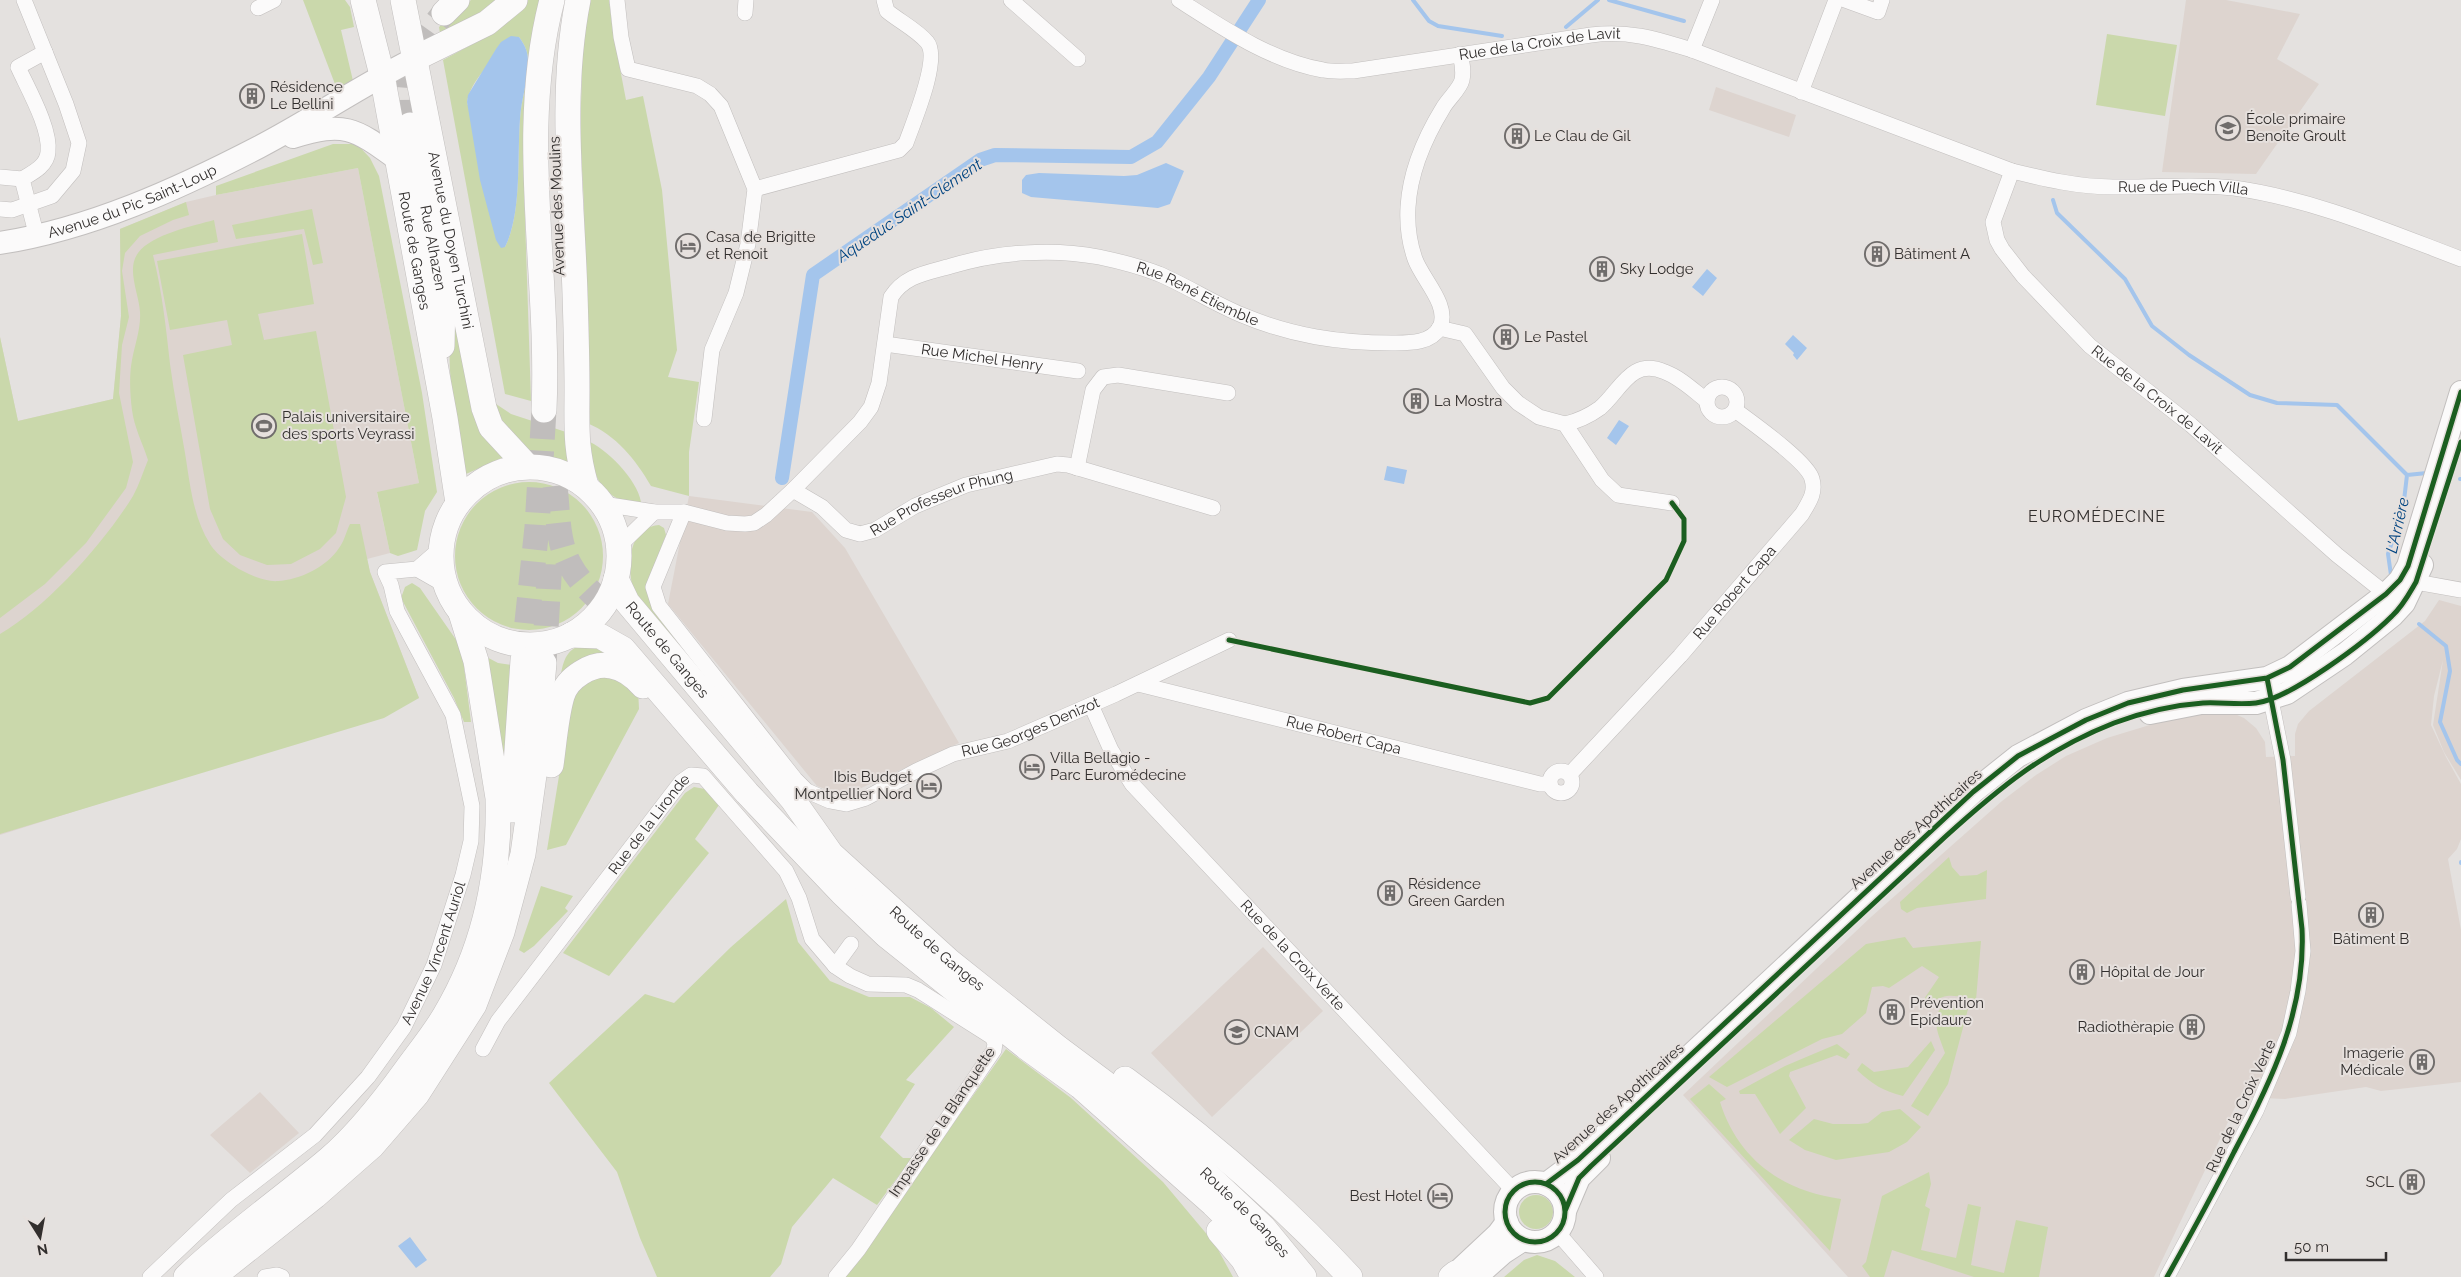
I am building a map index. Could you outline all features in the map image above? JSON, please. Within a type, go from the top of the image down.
[{"type":"main road","name":"Route de Ganges","points":[[363,0],[382,75],[458,502]]},
{"type":"main road","name":"Avenue du Doyen Turchini","points":[[403,0],[484,408],[491,427],[527,466]]},
{"type":"main road","name":"Avenue des Moulins","points":[[552,0],[544,31],[539,75],[535,151],[546,360],[552,411],[559,243],[553,165],[557,66],[569,0]]},
{"type":"main road","points":[[578,0],[568,68],[569,129],[577,390],[576,436],[578,460],[586,486]]},
{"type":"main road","points":[[414,60],[487,23],[510,3]]},
{"type":"main road","name":"Avenue du Pic Saint-Loup","points":[[0,243],[37,237],[145,199],[259,147],[382,75],[414,60]]},
{"type":"main road","name":"Rue Alhazen","points":[[410,125],[443,301],[441,402]]},
{"type":"main road","name":"Avenue du Pic Saint-Loup","points":[[259,147],[333,127],[355,132],[397,159]]},
{"type":"main road","name":"Avenue des Apothicaires","points":[[1557,1232],[1562,1226],[1565,1211],[1579,1178],[1944,837],[1995,792],[2032,764],[2063,746],[2114,723],[2150,712],[2201,703],[2256,703],[2290,668],[2386,594],[2400,580],[2408,566],[2461,392]]},
{"type":"main road","name":"Avenue des Apothicaires","points":[[1546,1184],[1578,1160],[1966,799],[2018,756],[2086,720],[2128,704],[2183,690],[2269,689],[2287,693],[2392,616],[2404,603],[2416,582],[2461,442]]},
{"type":"main road","points":[[461,613],[485,633],[515,644],[546,643],[570,635],[588,624],[602,608],[616,579],[619,546],[614,524],[603,504],[586,486],[558,471],[527,466],[507,470],[488,477],[471,488],[458,502],[446,525],[440,549],[445,585],[461,613],[476,661],[498,798],[497,858],[488,916]]},
{"type":"main road","name":"Route de Ganges","points":[[616,579],[627,602],[793,800],[831,854],[931,945],[984,989],[1128,1100],[1263,1227],[1304,1277]]},
{"type":"main road","name":"Avenue des Apothicaires","points":[[2386,594],[2416,582]]},
{"type":"main road","points":[[614,613],[741,757],[831,854]]},
{"type":"main road","name":"Route de Ganges","points":[[570,635],[591,634],[614,642],[623,649],[699,739],[842,893],[886,936],[1026,1047],[1080,1086],[1213,1204],[1261,1251],[1281,1277]]},
{"type":"main road","points":[[214,1277],[316,1196],[372,1146],[417,1094],[504,958],[534,878],[541,848],[550,765],[555,665],[570,635]]},
{"type":"main road","points":[[474,1005],[502,932],[523,854],[534,775],[533,661],[510,834],[488,916]]},
{"type":"main road","points":[[550,765],[562,695],[571,680],[584,671],[599,666],[610,665],[627,672],[641,683],[686,731],[699,739]]},
{"type":"main road","name":"Avenue Vincent Auriol","points":[[186,1277],[206,1258],[330,1158],[380,1106],[445,1016],[464,980],[488,916]]},
{"type":"main road","points":[[984,989],[1007,996],[1158,1104],[1258,1186],[1320,1245],[1350,1277]]},
{"type":"main road","points":[[1159,1157],[1243,1259],[1253,1277]]},
{"type":"main road","name":"Avenue des Apothicaires","points":[[1514,1191],[1529,1182],[1546,1184],[1560,1194],[1565,1211]]},
{"type":"main road","points":[[1514,1191],[1506,1205],[1507,1222],[1516,1235],[1523,1240],[1538,1242],[1557,1232]]},
{"type":"main road","points":[[1459,1276],[1507,1222]]},
{"type":"main road","points":[[1459,1276],[1523,1240]]},
{"type":"street","points":[[0,209],[12,210],[28,206],[52,196],[73,171],[79,143],[66,104],[24,0]]},
{"type":"street","points":[[258,8],[274,0]]},
{"type":"street","points":[[617,0],[621,37],[628,69],[697,86],[710,94],[721,106],[755,189],[748,244],[736,293],[712,350],[704,419]]},
{"type":"street","points":[[755,189],[899,150],[906,143],[928,77],[932,56],[928,43],[887,11],[884,0]]},
{"type":"street","points":[[1011,0],[1078,58]]},
{"type":"street","name":"Rue de la Croix de Lavit","points":[[1179,0],[1240,38],[1298,63],[1324,71],[1354,71],[1614,32],[1642,35],[1692,50],[1801,92],[1903,128]]},
{"type":"street","points":[[1692,50],[1712,0]]},
{"type":"street","points":[[1801,92],[1836,0]]},
{"type":"street","points":[[1845,0],[1878,12],[1882,0]]},
{"type":"street","points":[[0,177],[22,179],[40,168],[49,153],[45,130],[18,67],[44,52]]},
{"type":"street","points":[[1460,54],[1464,66],[1462,82],[1446,103],[1423,145],[1410,187],[1408,207],[1408,234],[1415,258],[1441,308],[1442,318],[1439,328],[1465,334],[1503,388],[1518,403],[1540,417],[1565,424],[1582,420],[1601,407],[1629,375],[1645,369],[1656,369],[1667,373],[1707,401],[1710,411],[1718,416],[1728,416],[1735,410],[1737,398],[1734,391],[1727,387],[1719,387],[1712,391],[1707,401]]},
{"type":"street","name":"Rue de Puech Villa","points":[[1903,128],[1969,156],[2058,182],[2110,187],[2199,186],[2232,188],[2269,194],[2374,225],[2461,259]]},
{"type":"street","name":"Rue de la Croix de Lavit","points":[[2012,170],[1993,222],[1999,244],[2023,276],[2090,346],[2192,425],[2337,555],[2386,594]]},
{"type":"street","points":[[22,179],[37,237]]},
{"type":"street","name":"Rue René Etiemble","points":[[794,490],[860,422],[871,407],[879,383],[891,297],[899,285],[909,278],[959,263],[1019,253],[1059,253],[1099,257],[1158,274],[1244,316],[1322,340],[1415,343],[1427,339],[1439,328]]},
{"type":"street","name":"Rue Michel Henry","points":[[885,344],[1078,371]]},
{"type":"street","points":[[1077,468],[1094,390],[1103,377],[1118,375],[1228,393]]},
{"type":"street","name":"Rue Robert Capa","points":[[1138,684],[1540,784],[1550,784],[1551,777],[1556,771],[1564,770],[1570,774],[1680,656],[1802,514],[1813,496],[1812,477],[1801,463],[1735,410]]},
{"type":"street","points":[[1565,424],[1602,480],[1618,495],[1672,503]]},
{"type":"street","name":"Rue Professeur Phung","points":[[794,490],[822,507],[846,530],[860,534],[875,530],[915,506],[966,485],[1057,464],[1077,468],[1213,508]]},
{"type":"street","points":[[603,504],[654,512],[684,512],[727,523],[754,523],[794,490]]},
{"type":"street","points":[[619,546],[654,512]]},
{"type":"street","name":"Rue Georges Denizot","points":[[684,512],[653,587],[659,606],[795,779],[807,791],[830,801],[846,804],[866,798],[916,771],[954,754],[1008,740],[1138,684],[1229,640]]},
{"type":"street","points":[[440,549],[417,569],[445,585]]},
{"type":"street","name":"Avenue Vincent Auriol","points":[[150,1277],[231,1200],[315,1135],[368,1077],[404,1027],[434,965],[463,875],[471,841],[472,806],[453,716],[397,611],[391,585],[385,572],[417,569]]},
{"type":"street","points":[[2416,582],[2461,590]]},
{"type":"street","name":"Rue de la Croix Verte","points":[[2167,1277],[2256,1111],[2289,1033],[2298,991],[2303,951],[2299,900],[2283,760],[2269,689]]},
{"type":"street","name":"Rue de la Croix Verte","points":[[1091,705],[1111,750],[1132,784],[1514,1191]]},
{"type":"street","name":"Rue de la Lironde","points":[[483,1049],[498,1021],[542,962],[681,782],[691,775],[703,776],[786,871],[800,898],[812,939],[835,966]]},
{"type":"street","points":[[835,966],[851,944]]},
{"type":"street","name":"Impasse de la Blanquette","points":[[835,966],[850,976],[868,984],[906,986],[918,990],[992,1037],[995,1043],[994,1050],[858,1250],[836,1277]]},
{"type":"street","points":[[1557,1232],[1596,1277]]},
{"type":"street","points":[[265,1277],[277,1275],[282,1277]]},
{"type":"shaded area","name":"École primaire Benoîte Groult","points":[[2186,0],[2226,0],[2300,14],[2277,59],[2319,84],[2256,174],[2162,172]]},
{"type":"shaded area","points":[[1716,87],[1796,115],[1789,137],[1709,110]]},
{"type":"shaded area","points":[[358,168],[419,483],[377,493],[390,553],[367,559],[370,572],[419,698],[218,766],[0,835],[0,337],[18,421],[113,399],[121,316],[120,229],[186,202]]},
{"type":"shaded area","points":[[689,496],[812,512],[845,548],[959,743],[844,796],[817,786],[668,604]]},
{"type":"shaded area","points":[[2439,600],[2461,606],[2461,780],[2444,752],[2433,725],[2443,660],[2434,696],[2431,725],[2446,757],[2461,784],[2461,839],[2457,849],[2448,859],[2461,930],[2461,1082],[2381,1091],[2366,1087],[2285,1099],[2240,1097],[2154,1277],[1848,1277],[1683,1095],[1871,917],[2002,801],[2036,775],[2066,756],[2107,738],[2176,717],[2228,711],[2244,718],[2256,728],[2265,742],[2266,757],[2295,756],[2295,734],[2298,724],[2309,711],[2425,621]]},
{"type":"shaded area","name":"CNAM","points":[[1263,947],[1323,1011],[1212,1117],[1151,1053]]},
{"type":"shaded area","points":[[260,1092],[299,1133],[250,1173],[210,1135]]},
{"type":"green space","points":[[303,0],[345,0],[350,7],[354,27],[341,30],[354,85],[338,92]]},
{"type":"green space","points":[[471,0],[501,0],[441,40],[439,27]]},
{"type":"green space","points":[[525,0],[545,0],[524,188],[531,401],[505,394],[443,60],[495,32]],"holes":[[[519,37],[527,52],[528,69],[520,119],[518,185],[514,218],[505,247],[467,102],[470,92],[481,74]]]},
{"type":"green space","points":[[585,0],[609,0],[626,100],[643,96],[662,190],[677,350],[668,377],[699,382],[689,452],[689,496],[651,486],[632,458],[616,441],[587,423],[584,206],[580,132],[582,75],[576,57]]},
{"type":"green space","points":[[2107,34],[2177,45],[2165,116],[2096,105]]},
{"type":"green space","points":[[333,144],[357,144],[370,158],[379,176],[422,393],[437,492],[425,511],[417,550],[398,556],[390,553],[377,492],[419,483],[358,168],[216,195],[216,186]]},
{"type":"green space","points":[[186,202],[189,215],[173,220],[140,236],[125,253],[122,271],[129,317],[122,345],[119,393],[133,462],[126,488],[86,543],[45,584],[0,618],[0,337],[18,421],[113,399],[121,316],[120,229]]},
{"type":"green space","points":[[312,209],[323,263],[313,265],[304,229],[236,239],[232,225]]},
{"type":"green space","points":[[214,220],[218,242],[153,255],[191,488],[196,512],[204,534],[215,551],[240,570],[270,581],[278,581],[295,578],[320,567],[341,546],[350,524],[360,524],[370,572],[419,698],[384,718],[0,834],[0,634],[37,608],[55,591],[107,534],[133,496],[148,460],[135,423],[131,398],[131,366],[140,318],[133,274],[135,259],[144,246],[163,236]]},
{"type":"green space","name":"Palais universitaire des sports Veyrassi","points":[[302,234],[314,304],[258,314],[264,340],[316,331],[346,497],[336,533],[320,549],[291,564],[267,565],[240,555],[223,539],[210,509],[183,355],[232,345],[227,320],[170,330],[157,261]]},
{"type":"green space","points":[[458,305],[504,457],[466,474],[454,405],[449,353],[452,324]]},
{"type":"green space","points":[[496,404],[511,414],[569,433],[570,463],[527,450],[510,439],[491,407]]},
{"type":"green space","points":[[586,440],[603,450],[620,466],[634,484],[641,502],[623,501],[606,490],[596,475]]},
{"type":"green space","points":[[529,482],[543,483],[557,488],[570,494],[581,504],[591,515],[597,528],[602,542],[602,570],[597,584],[591,597],[581,608],[570,618],[557,624],[543,629],[529,630],[515,629],[501,624],[488,618],[477,608],[467,597],[461,584],[456,570],[455,556],[456,542],[461,528],[467,515],[477,504],[488,494],[501,488],[515,483]]},
{"type":"green space","points":[[659,525],[664,528],[666,535],[646,588],[654,610],[800,793],[636,599],[630,566],[634,543],[639,534],[648,528]]},
{"type":"green space","points":[[412,583],[420,588],[459,644],[463,659],[471,722],[464,722],[454,698],[401,598],[405,587]]},
{"type":"green space","points":[[588,644],[608,651],[561,674],[568,653],[576,647]]},
{"type":"green space","points":[[479,653],[498,663],[512,665],[508,785]]},
{"type":"green space","points":[[606,675],[638,689],[639,709],[566,845],[547,850],[564,745],[565,705],[578,685]]},
{"type":"green space","points":[[694,787],[705,789],[719,805],[695,839],[709,853],[609,976],[563,953],[685,793]]},
{"type":"green space","points":[[1949,857],[1952,867],[1960,876],[1977,875],[1987,870],[1986,899],[1917,908],[1907,913],[1901,909],[1900,902]]},
{"type":"green space","points":[[541,886],[573,896],[565,908],[568,911],[534,946],[524,953],[519,950]]},
{"type":"green space","points":[[786,899],[798,942],[830,981],[869,997],[910,997],[931,1008],[954,1027],[906,1080],[915,1084],[880,1137],[903,1158],[912,1158],[877,1205],[833,1178],[792,1227],[781,1264],[770,1277],[657,1277],[640,1238],[617,1172],[549,1083],[645,994],[674,1003],[731,947]]},
{"type":"green space","points":[[1905,937],[1913,948],[1981,941],[1976,1000],[1951,996],[1933,1000],[1924,999],[1939,977],[1922,966],[1889,988],[1883,986],[1872,987],[1866,1013],[1842,1034],[1822,1039],[1727,1087],[1709,1077],[1866,944]]},
{"type":"green space","points":[[1943,1006],[1958,1006],[1968,1009],[1948,1084],[1928,1116],[1911,1106],[1945,1053],[1938,1035],[1936,1022],[1939,1011]]},
{"type":"green space","points":[[1931,1041],[1935,1050],[1903,1096],[1878,1086],[1857,1070],[1862,1063],[1874,1072],[1908,1067]]},
{"type":"green space","points":[[1837,1044],[1850,1054],[1846,1059],[1837,1055],[1790,1072],[1789,1076],[1806,1108],[1780,1134],[1755,1094],[1740,1094],[1739,1091],[1785,1066]]},
{"type":"green space","points":[[1006,1049],[1071,1098],[1163,1182],[1215,1244],[1233,1277],[845,1277]]},
{"type":"green space","points":[[1709,1084],[1726,1099],[1720,1102],[1738,1140],[1765,1169],[1782,1180],[1800,1188],[1820,1195],[1841,1199],[1830,1251],[1690,1099]]},
{"type":"green space","points":[[1900,1109],[1921,1127],[1907,1142],[1889,1152],[1836,1160],[1805,1150],[1789,1140],[1814,1119],[1833,1124],[1868,1123],[1882,1112]]},
{"type":"green space","points":[[1929,1172],[1931,1184],[1925,1206],[1930,1209],[1921,1250],[1956,1258],[1968,1204],[1981,1207],[1971,1265],[2004,1273],[2016,1220],[2048,1227],[2039,1277],[1974,1277],[1892,1250],[1884,1277],[1870,1277],[1862,1266],[1866,1262],[1882,1196]]},
{"type":"green space","points":[[1536,1195],[1543,1196],[1548,1200],[1552,1205],[1552,1219],[1548,1224],[1543,1228],[1536,1229],[1529,1228],[1524,1224],[1520,1219],[1519,1212],[1520,1205],[1524,1200],[1529,1196]]},
{"type":"green space","points":[[1537,1255],[1555,1261],[1575,1277],[1504,1277],[1524,1260]]},
{"type":"water","points":[[511,36],[519,37],[524,46],[528,69],[521,112],[518,185],[514,218],[505,247],[501,248],[496,240],[480,180],[467,102],[468,95],[496,49],[501,42]]},
{"type":"water","points":[[1166,163],[1184,171],[1170,204],[1158,208],[1031,197],[1022,193],[1022,180],[1026,175],[1039,173],[1137,175]]},
{"type":"water","points":[[1707,269],[1717,278],[1703,296],[1692,287]]},
{"type":"water","points":[[1793,335],[1807,348],[1797,360],[1793,355],[1794,353],[1785,344]]},
{"type":"water","points":[[1619,420],[1629,426],[1616,445],[1607,438]]},
{"type":"water","points":[[1387,466],[1407,470],[1404,484],[1384,480]]},
{"type":"water","points":[[410,1237],[427,1260],[416,1268],[398,1246]]},
{"type":"waterway","name":"Aqueduc Saint-Clément","points":[[782,478],[813,275],[980,160],[995,155],[1131,157],[1157,142],[1209,77],[1259,0]]},
{"type":"waterway","points":[[1413,0],[1429,21],[1438,26],[1502,36]]},
{"type":"waterway","points":[[1566,27],[1598,0]]},
{"type":"waterway","points":[[1609,0],[1684,21]]},
{"type":"waterway","points":[[2053,200],[2057,213],[2125,279],[2152,326],[2189,355],[2250,395],[2277,403],[2337,405],[2407,475]]},
{"type":"waterway","points":[[2407,475],[2427,473]]},
{"type":"waterway","name":"L'Arrière","points":[[2391,575],[2388,554],[2403,509],[2407,475]]},
{"type":"waterway","name":"L'Arrière","points":[[2419,624],[2446,646],[2450,671],[2440,722],[2457,760],[2461,764]]},
{"type":"tunnel","points":[[410,125],[408,92],[413,65],[424,40],[444,13]]},
{"type":"tunnel","points":[[523,660],[537,527],[544,410]]},
{"type":"tunnel","points":[[555,486],[559,527],[566,556],[574,572],[584,585],[614,613]]},
{"type":"tunnel","points":[[544,663],[550,561]]},
{"type":"cycle path","points":[[1546,1184],[1578,1160],[1973,792],[2018,756],[2086,720],[2128,703],[2183,690],[2267,678],[2290,667],[2386,594],[2400,580],[2408,566],[2461,392]]},
{"type":"cycle path","points":[[1565,1211],[1579,1178],[1591,1166],[1945,837],[1984,802],[2024,772],[2066,745],[2114,723],[2135,716],[2192,704],[2249,704],[2271,699],[2307,680],[2365,640],[2392,616],[2406,600],[2416,582],[2461,442]]},
{"type":"cycle path","points":[[1229,640],[1530,703],[1548,698],[1666,580],[1684,541],[1684,519],[1672,503]]},
{"type":"cycle path","points":[[2167,1277],[2210,1199],[2261,1099],[2283,1045],[2298,989],[2302,959],[2302,929],[2283,760],[2267,678]]},
{"type":"cycle path","points":[[1535,1182],[1552,1187],[1560,1195],[1565,1212],[1560,1229],[1552,1237],[1535,1242],[1518,1237],[1510,1229],[1505,1212],[1510,1195],[1518,1187],[1535,1182]]},
{"type":"place","name":"Résidence Le Bellini","points":[[252,96]]},
{"type":"place","name":"École primaire Benoîte Groult","points":[[2228,128]]},
{"type":"place","name":"Le Clau de Gil","points":[[1517,136]]},
{"type":"place","name":"Casa de Brigitte et Renoit","points":[[688,246]]},
{"type":"place","name":"Bâtiment A","points":[[1877,254]]},
{"type":"place","name":"Sky Lodge","points":[[1602,269]]},
{"type":"place","name":"Le Pastel","points":[[1506,337]]},
{"type":"place","name":"La Mostra","points":[[1416,401]]},
{"type":"place","name":"Palais universitaire des sports Veyrassi","points":[[264,426]]},
{"type":"place","name":"Villa Bellagio - Parc Euromédecine","points":[[1032,767]]},
{"type":"place","name":"Ibis Budget Montpellier Nord","points":[[929,786]]},
{"type":"place","name":"Résidence Green Garden","points":[[1390,893]]},
{"type":"place","name":"Bâtiment B","points":[[2371,915]]},
{"type":"place","name":"Hôpital de Jour","points":[[2082,972]]},
{"type":"place","name":"Prévention Epidaure","points":[[1892,1012]]},
{"type":"place","name":"Radiothèrapie","points":[[2192,1027]]},
{"type":"place","name":"CNAM","points":[[1237,1032]]},
{"type":"place","name":"Imagerie Médicale","points":[[2422,1062]]},
{"type":"place","name":"SCL","points":[[2412,1182]]},
{"type":"place","name":"Best Hotel","points":[[1440,1196]]},
{"type":"district","name":"EUROMÉDECINE","points":[[2097,516]]}]
